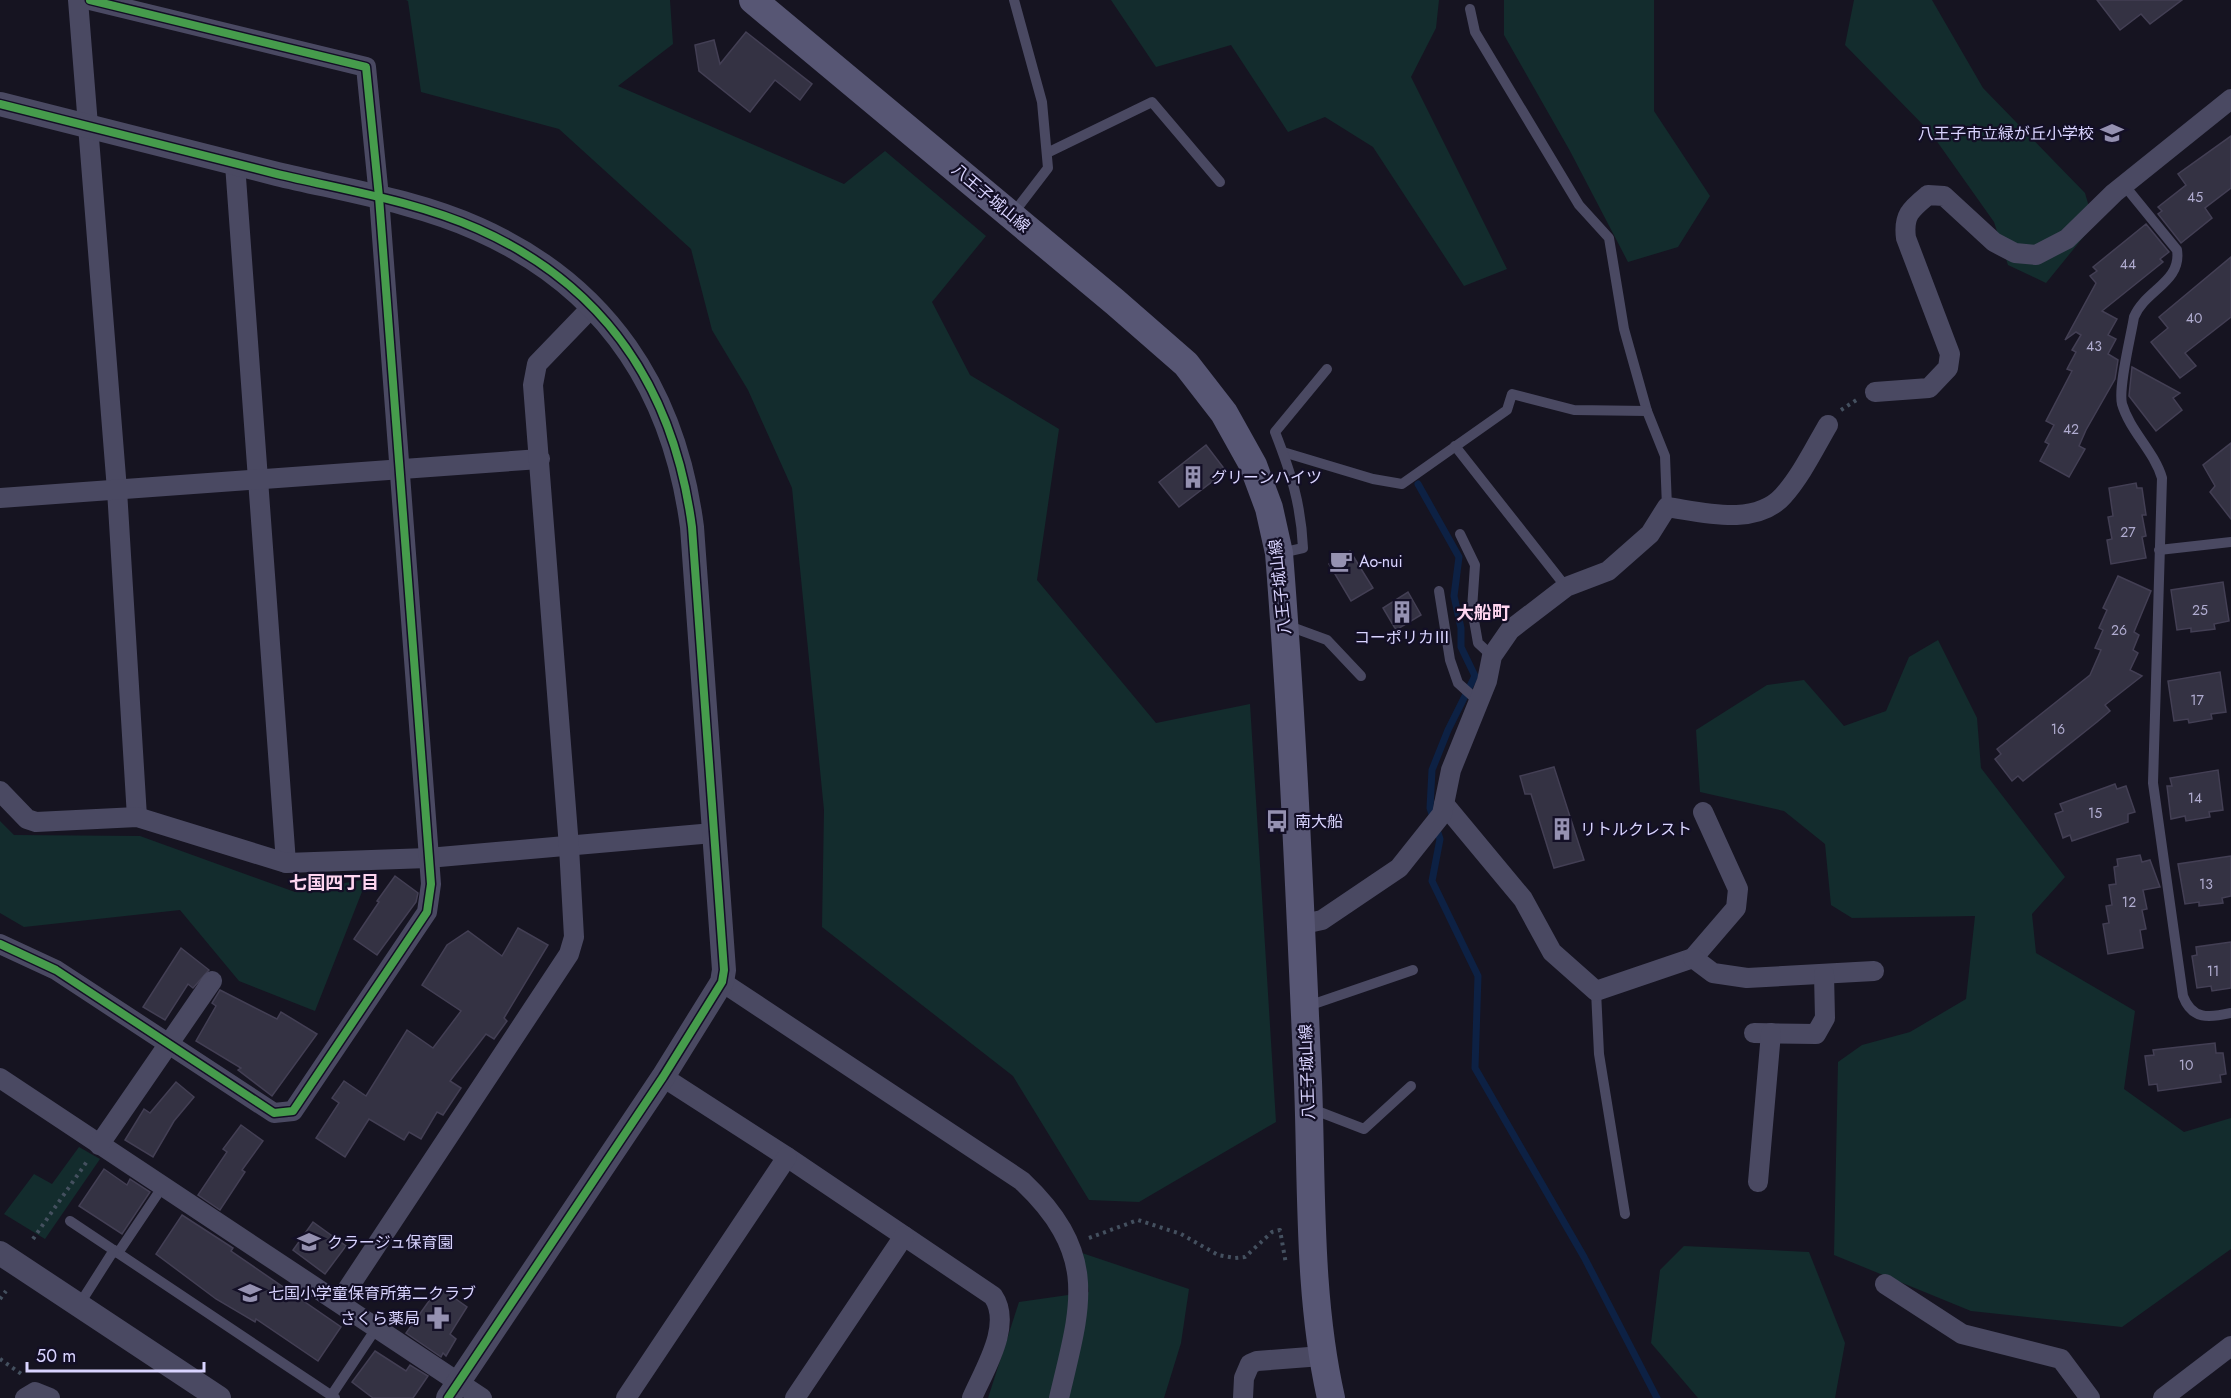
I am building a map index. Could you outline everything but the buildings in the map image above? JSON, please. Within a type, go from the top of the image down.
[{"type":"main road","name":"八王子城山線","points":[[766,7],[1185,364],[1211,394],[1236,431],[1253,465],[1269,508],[1279,553],[1304,1007],[1316,1282],[1322,1356],[1331,1398]]},
{"type":"street","points":[[78,0],[117,490],[137,817]]},
{"type":"street","points":[[0,944],[56,970],[274,1113],[293,1111],[427,912],[431,884],[379,197],[366,67],[90,0]]},
{"type":"street","points":[[1875,392],[1908,392],[1929,388],[1948,369],[1950,354],[1906,238],[1904,222],[1913,207],[1928,195],[1944,196],[1994,242],[2016,253],[2036,255],[2067,239],[2124,185],[2231,99]]},
{"type":"street","points":[[0,104],[234,164],[379,197],[444,216],[506,243],[537,260],[592,307],[616,334],[654,392],[680,458],[692,527],[724,970],[722,982],[663,1077],[453,1390]]},
{"type":"street","points":[[234,164],[286,863]]},
{"type":"street","points":[[339,1302],[569,954],[574,937],[533,385],[537,364],[592,307]]},
{"type":"street","points":[[1299,925],[1322,920],[1399,868],[1443,809],[1451,770],[1487,681],[1492,656],[1510,630],[1566,587],[1608,571],[1650,534],[1666,507],[1718,515],[1753,514],[1781,498],[1828,425]]},
{"type":"street","points":[[0,498],[540,459]]},
{"type":"street","points":[[0,791],[27,819],[36,822],[137,817],[286,863],[428,858],[713,833]]},
{"type":"street","points":[[1443,809],[1523,899],[1552,952],[1596,991],[1693,958],[1736,908],[1738,889],[1703,812]]},
{"type":"street","points":[[1693,958],[1713,973],[1747,978],[1874,971]]},
{"type":"street","points":[[1758,1182],[1763,1033],[1816,1034],[1825,1017],[1824,974]]},
{"type":"street","points":[[99,1145],[212,981]]},
{"type":"street","points":[[722,982],[1022,1181],[1052,1212],[1070,1245],[1078,1280],[1079,1308],[1059,1398]]},
{"type":"street","points":[[663,1077],[787,1156],[993,1296],[998,1303],[1001,1319],[990,1358],[972,1398]]},
{"type":"street","points":[[0,1078],[377,1327],[453,1390],[482,1398]]},
{"type":"street","points":[[626,1398],[787,1156]]},
{"type":"street","points":[[795,1398],[904,1236]]},
{"type":"street","points":[[0,1253],[219,1398]]},
{"type":"street","points":[[1885,1284],[1962,1334],[2061,1359],[2090,1398]]},
{"type":"street","points":[[2163,1398],[2231,1346]]},
{"type":"street","points":[[1243,1398],[1244,1378],[1250,1364],[1257,1361],[1322,1356]]},
{"type":"street","points":[[25,1398],[35,1392],[50,1398]]},
{"type":"lane","points":[[1011,215],[1048,168],[1042,102],[1014,0]]},
{"type":"lane","points":[[1470,9],[1475,32],[1579,205],[1609,238],[1624,329],[1647,411],[1665,456],[1666,507]]},
{"type":"lane","points":[[1047,153],[1152,102],[1220,182]]},
{"type":"lane","points":[[2124,185],[2177,250],[2179,262],[2174,273],[2138,306],[2134,317],[2122,393],[2122,403],[2127,414],[2158,464],[2162,478],[2153,783],[2183,996],[2187,1007],[2197,1016],[2212,1017],[2231,1013]]},
{"type":"lane","points":[[1279,553],[1303,548],[1293,478],[1275,432],[1327,369]]},
{"type":"lane","points":[[1282,452],[1373,479],[1402,484],[1507,410],[1512,394],[1574,410],[1647,411]]},
{"type":"lane","points":[[1455,446],[1566,587]]},
{"type":"lane","points":[[1460,534],[1475,565],[1472,609],[1478,643],[1492,656]]},
{"type":"lane","points":[[2159,550],[2231,542]]},
{"type":"lane","points":[[1439,591],[1450,660],[1458,683],[1479,701]]},
{"type":"lane","points":[[1284,624],[1327,640],[1361,676]]},
{"type":"lane","points":[[1304,1007],[1413,970]]},
{"type":"lane","points":[[1596,991],[1599,1054],[1624,1214]]},
{"type":"lane","points":[[1309,1108],[1364,1129],[1411,1086]]},
{"type":"lane","points":[[78,1305],[163,1186]]},
{"type":"lane","points":[[70,1221],[326,1395],[377,1327]]},
{"type":"path","points":[[1828,425],[1843,408],[1875,392]]},
{"type":"path","points":[[33,1239],[99,1145]]},
{"type":"path","points":[[1070,1245],[1138,1220],[1181,1234],[1218,1255],[1235,1258],[1245,1257],[1272,1232],[1280,1230],[1286,1265]]},
{"type":"path","points":[[0,1299],[6,1291]]},
{"type":"green space","points":[[406,0],[670,0],[673,44],[618,86],[844,184],[885,151],[986,236],[932,302],[970,375],[1059,429],[1037,580],[1156,723],[1250,704],[1276,1122],[1139,1202],[1089,1200],[1013,1076],[822,927],[824,810],[792,488],[748,390],[712,330],[691,249],[559,129],[421,92],[408,1]]},
{"type":"green space","points":[[1111,0],[1439,0],[1436,28],[1411,77],[1507,269],[1464,286],[1373,147],[1325,117],[1288,132],[1231,45],[1156,67]]},
{"type":"green space","points":[[1504,0],[1654,0],[1654,111],[1710,196],[1678,247],[1628,262],[1570,151],[1504,35]]},
{"type":"green space","points":[[1854,0],[1932,0],[1983,88],[2085,193],[2094,224],[2046,283],[2008,265],[1994,222],[1931,133],[1845,45]]},
{"type":"green space","points":[[1938,640],[1977,718],[1981,768],[2065,877],[2032,914],[2036,953],[2135,1011],[2124,1089],[2184,1132],[2231,1118],[2231,1249],[2122,1327],[1971,1311],[1834,1255],[1838,1062],[1862,1045],[1910,1032],[1966,999],[1975,916],[1852,918],[1831,905],[1825,844],[1784,811],[1700,792],[1696,730],[1767,685],[1804,680],[1844,726],[1886,711],[1909,657]]},
{"type":"green space","points":[[0,821],[14,835],[140,836],[295,892],[367,879],[315,1011],[239,981],[180,910],[24,927],[0,913]]},
{"type":"green space","points":[[79,1147],[100,1159],[45,1239],[4,1214],[34,1174],[52,1184]]},
{"type":"green space","points":[[1684,1246],[1809,1252],[1845,1343],[1835,1398],[1698,1398],[1651,1343],[1660,1270]]},
{"type":"green space","points":[[1082,1253],[1189,1289],[1181,1343],[1164,1398],[988,1398],[1019,1302],[1089,1292]]},
{"type":"waterway","points":[[1418,484],[1459,557],[1454,596],[1461,628],[1461,647],[1475,676],[1448,730],[1432,770],[1430,808],[1440,839],[1432,881],[1478,976],[1475,1068],[1584,1257],[1657,1398]]},
{"type":"cycle path","points":[[0,944],[56,970],[274,1113],[293,1111],[427,912],[431,884],[379,197],[366,67],[90,0]]},
{"type":"cycle path","points":[[0,104],[404,204],[478,229],[523,253],[563,280],[597,312],[626,348],[650,388],[669,431],[683,477],[692,527],[724,970],[722,982],[663,1077],[448,1398]]},
{"type":"place","name":"八王子市立緑が丘小学校","points":[[2112,133]]},
{"type":"place","name":"グリーンハイツ","points":[[1193,477]]},
{"type":"place","name":"Ao-nui","points":[[1341,561]]},
{"type":"place","name":"コーポリカⅢ","points":[[1402,612]]},
{"type":"place","name":"南大船","points":[[1277,821]]},
{"type":"place","name":"リトルクレスト","points":[[1562,829]]},
{"type":"place","name":"クラージュ保育園","points":[[309,1242]]},
{"type":"place","name":"七国小学童保育所第二クラブ","points":[[250,1293]]},
{"type":"place","name":"さくら薬局","points":[[438,1318]]},
{"type":"district","name":"大船町","points":[[1483,613]]},
{"type":"district","name":"七国四丁目","points":[[334,883]]}]
